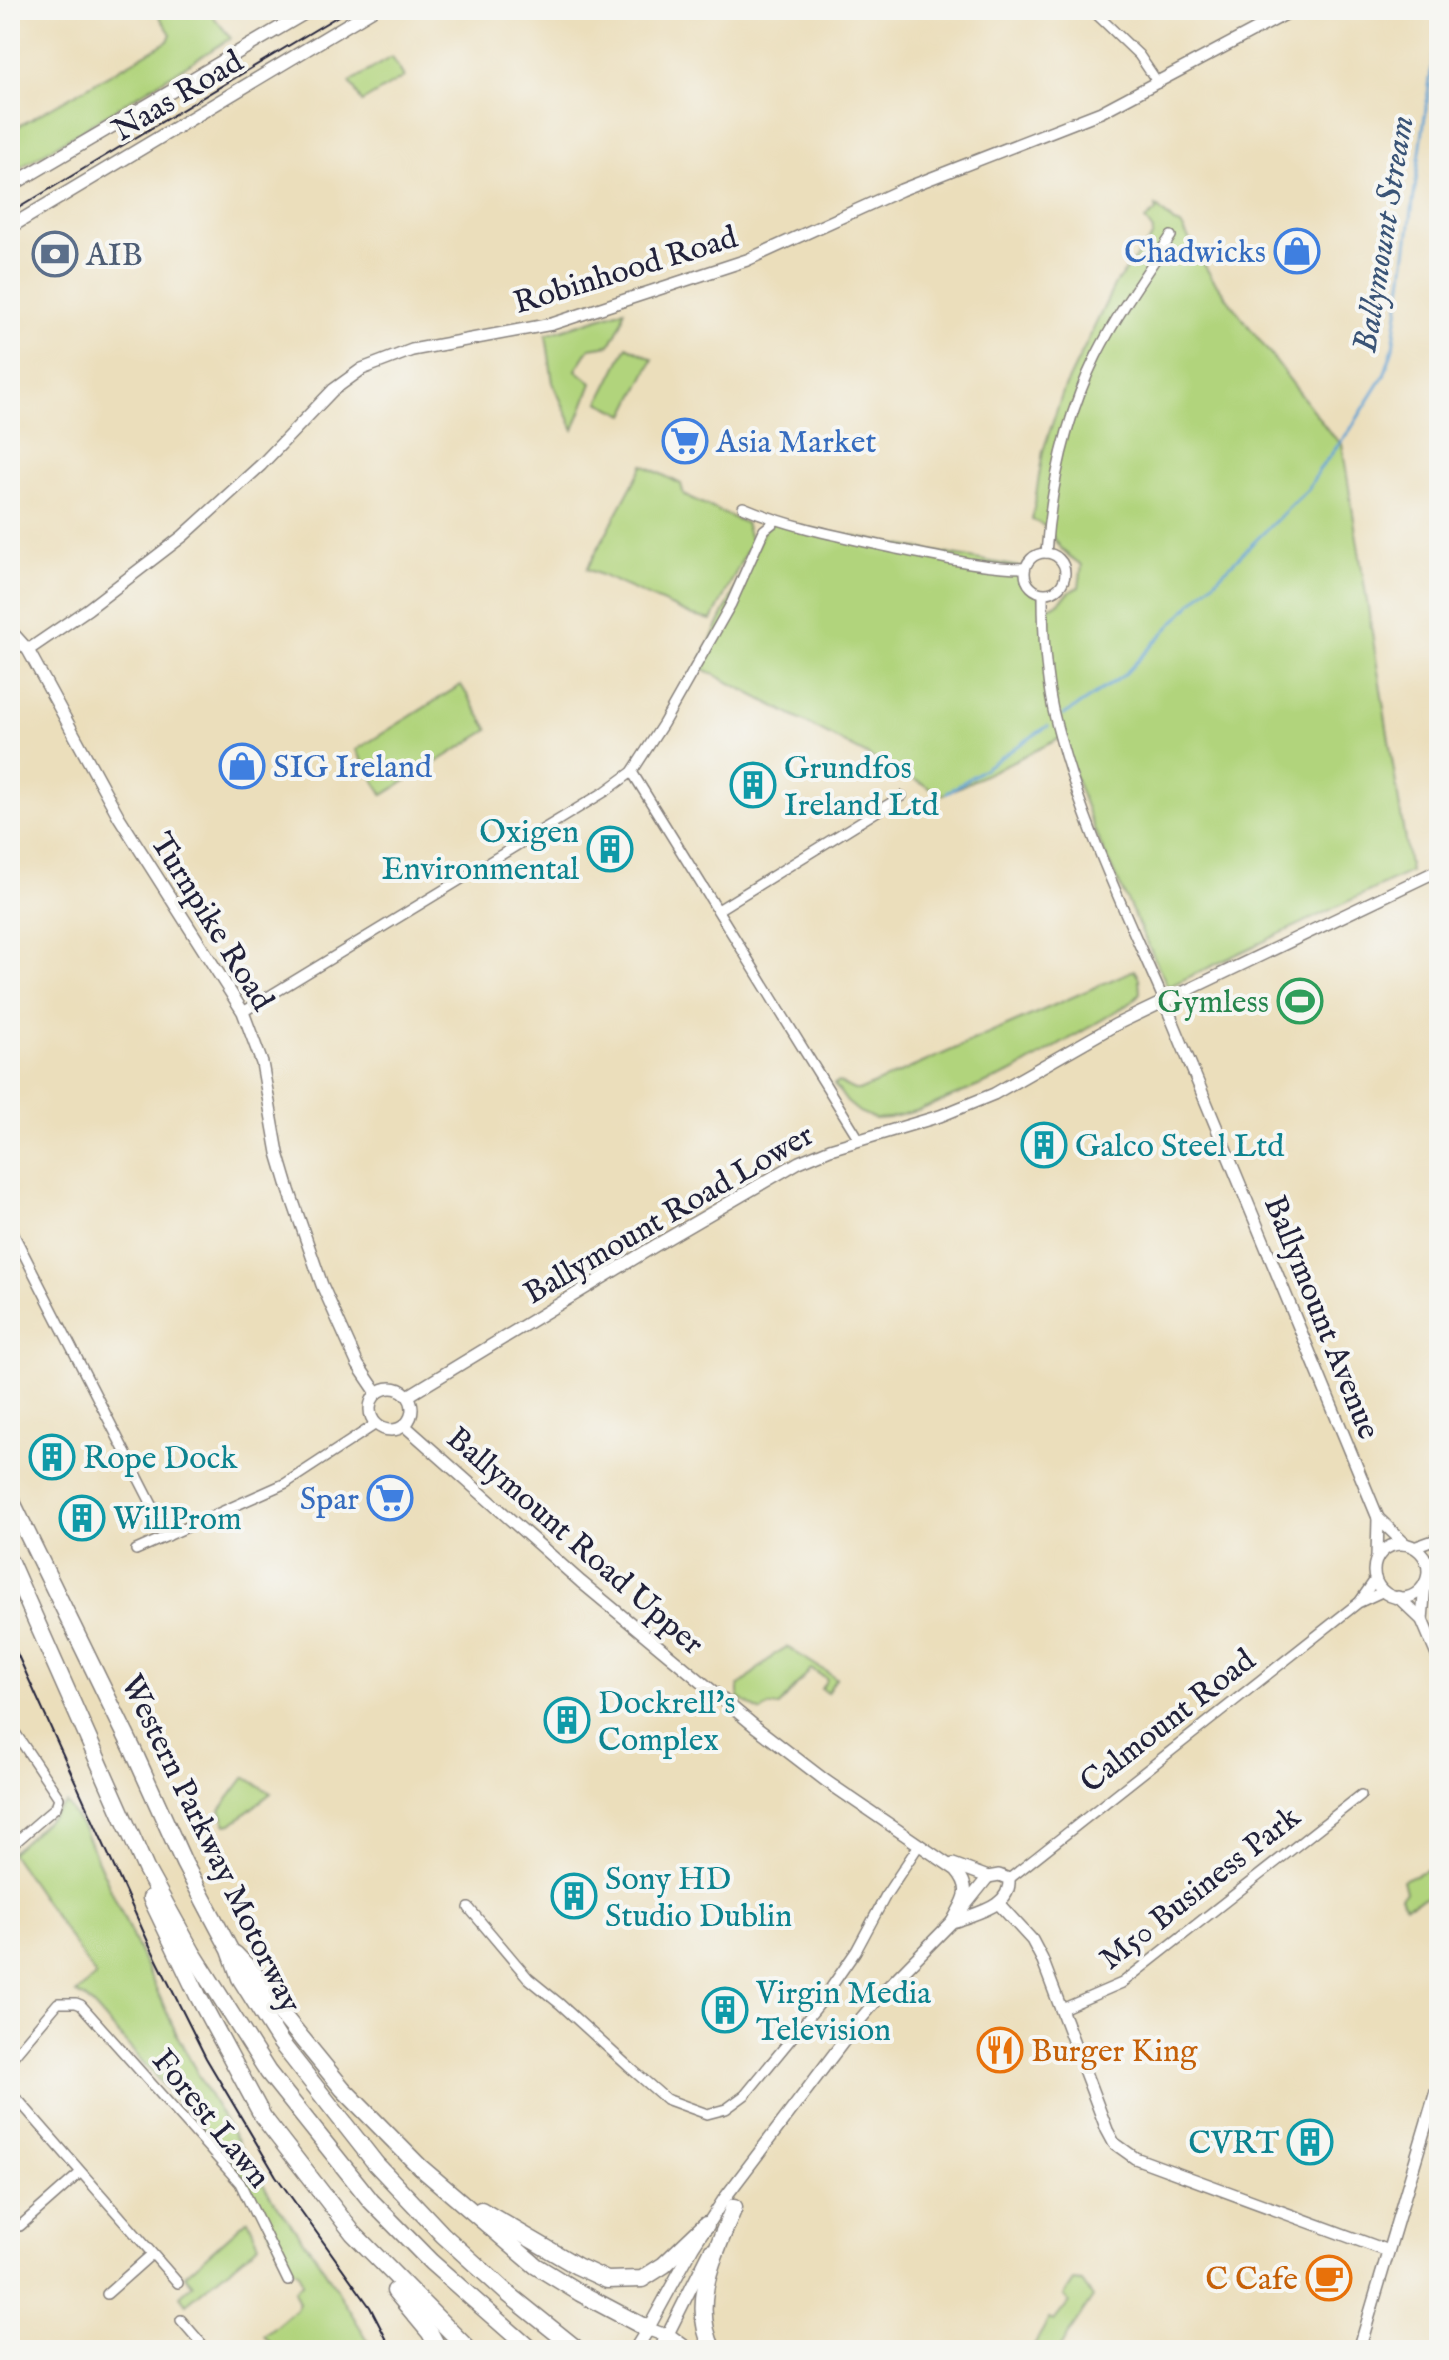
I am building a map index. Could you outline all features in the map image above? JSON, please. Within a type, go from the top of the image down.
[{"type":"highway","name":"Western Parkway Motorway","points":[[10,1498],[133,1750],[184,1863],[230,1950],[240,1978],[281,2043],[376,2164],[443,2235],[507,2293],[578,2350]]},
{"type":"highway","name":"Western Parkway Motorway","points":[[10,1562],[146,1869],[192,1952],[268,2072],[371,2201],[431,2262],[531,2350]]},
{"type":"highway","points":[[146,1869],[152,1901],[263,2117],[309,2187],[430,2333],[439,2350]]},
{"type":"highway","points":[[230,1950],[255,1975],[281,2013],[343,2089],[392,2141],[536,2266],[580,2293],[641,2341]]},
{"type":"highway","points":[[263,2117],[353,2233],[469,2350]]},
{"type":"highway","points":[[449,2191],[577,2266],[607,2280],[642,2279],[664,2265],[706,2225]]},
{"type":"highway","points":[[713,2350],[702,2320],[702,2305],[711,2264],[734,2207]]},
{"type":"highway","points":[[663,2343],[686,2350]]},
{"type":"main road","name":"Naas Road","points":[[10,186],[310,10]]},
{"type":"main road","name":"Naas Road","points":[[10,227],[372,10]]},
{"type":"main road","points":[[641,2341],[663,2343]]},
{"type":"street","points":[[1092,10],[1139,55],[1158,83]]},
{"type":"street","name":"Robinhood Road","points":[[28,650],[88,609],[183,536],[261,465],[333,390],[362,369],[412,350],[552,324],[747,260],[901,190],[1101,112],[1293,10]]},
{"type":"street","points":[[1046,553],[1050,502],[1063,446],[1095,358],[1120,312],[1171,236]]},
{"type":"street","points":[[743,507],[774,522],[933,556],[1025,568]]},
{"type":"street","points":[[243,1012],[606,791],[632,772],[689,681],[731,604],[764,530],[774,522]]},
{"type":"street","points":[[1046,553],[1062,561],[1066,576],[1058,589],[1043,594],[1030,588],[1025,568],[1033,557],[1046,553]]},
{"type":"street","points":[[1043,594],[1047,672],[1066,757],[1091,834],[1165,1003]]},
{"type":"street","name":"Turnpike Road","points":[[10,630],[28,650],[119,817],[243,1012],[262,1063],[278,1153],[294,1205],[341,1332],[377,1393]]},
{"type":"street","points":[[632,772],[859,1139]]},
{"type":"street","points":[[718,910],[902,796]]},
{"type":"street","name":"Ballymount Road Lower","points":[[408,1396],[799,1162],[859,1139],[940,1116],[994,1094],[1115,1025],[1439,870]]},
{"type":"street","name":"Ballymount Avenue","points":[[1165,1003],[1378,1518],[1377,1560]]},
{"type":"street","points":[[10,1227],[168,1536]]},
{"type":"street","points":[[397,1388],[408,1396],[412,1413],[405,1426],[391,1431],[376,1424],[370,1404],[377,1393],[383,1389],[397,1388]]},
{"type":"street","points":[[136,1550],[286,1483],[376,1424]]},
{"type":"street","name":"Ballymount Road Upper","points":[[405,1426],[580,1581],[757,1728],[826,1781],[946,1862],[988,1877],[996,1875],[1009,1879]]},
{"type":"street","name":"Ballymount Avenue","points":[[1378,1518],[1410,1545]]},
{"type":"street","points":[[1439,1538],[1388,1547],[1377,1560],[1376,1578],[1384,1591],[1398,1597],[1422,1620],[1439,1660]]},
{"type":"street","points":[[1410,1545],[1425,1559],[1428,1567]]},
{"type":"street","points":[[1422,1620],[1428,1567],[1439,1552]]},
{"type":"street","name":"Calmount Road","points":[[1358,1603],[1376,1578]]},
{"type":"street","points":[[1398,1597],[1414,1594],[1425,1583]]},
{"type":"street","name":"Calmount Road","points":[[1009,1879],[1358,1603],[1384,1591]]},
{"type":"street","points":[[10,1725],[59,1798],[56,1807],[10,1847]]},
{"type":"street","name":"M50 Business Park","points":[[1062,2009],[1122,1983],[1361,1795]]},
{"type":"street","points":[[469,1908],[528,1978],[666,2099],[707,2114],[726,2109],[745,2095],[818,2006],[856,1951],[905,1863],[919,1845]]},
{"type":"street","name":"Ballymount Road Upper","points":[[946,1862],[967,1884],[952,1922]]},
{"type":"street","points":[[641,2341],[706,2225],[752,2163],[877,2000],[952,1922],[988,1877]]},
{"type":"street","points":[[952,1922],[998,1903],[1009,1892],[1009,1879]]},
{"type":"street","points":[[998,1903],[1032,1940],[1114,2143],[1135,2158],[1388,2251]]},
{"type":"street","name":"Forest Lawn","points":[[10,2060],[58,2003],[76,2003],[90,2013],[240,2183],[288,2281]]},
{"type":"street","points":[[1359,2350],[1439,2081]]},
{"type":"street","points":[[10,2094],[178,2283]]},
{"type":"street","points":[[663,2343],[734,2207],[752,2163]]},
{"type":"street","points":[[20,2226],[80,2173]]},
{"type":"street","points":[[107,2294],[152,2254]]},
{"type":"street","points":[[181,2320],[207,2350]]},
{"type":"green space","points":[[155,10],[208,10],[231,38],[10,174],[10,131],[168,41],[171,34]]},
{"type":"green space","points":[[392,57],[404,77],[362,102],[350,82]]},
{"type":"green space","points":[[1156,206],[1174,223],[1181,225],[1212,278],[1331,434],[1342,444],[1410,872],[1168,987],[1097,837],[1061,738],[943,795],[698,666],[764,530],[774,522],[1025,568],[1027,582],[1039,593],[1044,608],[1054,605],[1079,587],[1082,565],[1060,548],[1046,528],[1032,520],[1043,451],[1063,392],[1115,284],[1152,237],[1153,231],[1145,220],[1156,211]]},
{"type":"green space","points":[[624,310],[622,322],[610,345],[590,348],[576,370],[592,383],[574,430],[553,383],[546,335]]},
{"type":"green space","points":[[627,346],[653,359],[625,415],[599,402]]},
{"type":"green space","points":[[643,465],[681,484],[684,495],[745,523],[751,542],[712,620],[693,616],[587,569]]},
{"type":"green space","points":[[461,685],[489,730],[383,795],[356,750]]},
{"type":"green space","points":[[1134,970],[1139,978],[1140,993],[1132,1002],[1013,1072],[920,1110],[875,1119],[847,1102],[834,1084],[838,1082],[861,1090]]},
{"type":"green space","points":[[787,1647],[836,1678],[827,1693],[821,1689],[827,1679],[811,1669],[779,1706],[769,1706],[761,1712],[739,1698],[739,1686]]},
{"type":"green space","points":[[245,1777],[271,1793],[232,1824],[226,1825],[220,1810]]},
{"type":"green space","points":[[66,1803],[84,1830],[178,2037],[212,2100],[271,2197],[319,2261],[374,2350],[276,2350],[264,2336],[299,2303],[294,2291],[303,2283],[297,2271],[288,2268],[244,2177],[96,2009],[76,1994],[96,1976],[11,1853]]},
{"type":"green space","points":[[1439,1864],[1439,1891],[1405,1906],[1401,1896],[1406,1892],[1403,1880]]},
{"type":"green space","points":[[248,2219],[259,2244],[186,2304],[180,2296],[193,2284],[185,2275]]},
{"type":"green space","points":[[1074,2281],[1082,2282],[1093,2297],[1058,2350],[1031,2350],[1049,2319],[1054,2321],[1069,2302],[1064,2296]]},
{"type":"waterway","name":"Ballymount Stream","points":[[1064,715],[1124,675],[1309,488],[1384,376],[1393,348],[1439,14]]},
{"type":"waterway","name":"Ballymount Stream","points":[[947,793],[1048,726]]},
{"type":"tram line","points":[[10,213],[348,10]]},
{"type":"tram line","points":[[10,1638],[150,1946],[206,2058],[276,2176],[370,2307],[392,2350]]},
{"type":"place","name":"Chadwicks","points":[[1297,251]]},
{"type":"place","name":"AIB","points":[[55,254]]},
{"type":"place","name":"Asia Market","points":[[685,441]]},
{"type":"place","name":"SIG Ireland","points":[[242,766]]},
{"type":"place","name":"Grundfos Ireland Ltd","points":[[753,785]]},
{"type":"place","name":"Oxigen Environmental","points":[[610,849]]},
{"type":"place","name":"Gymless","points":[[1300,1001]]},
{"type":"place","name":"Galco Steel Ltd","points":[[1044,1145]]},
{"type":"place","name":"Rope Dock","points":[[52,1457]]},
{"type":"place","name":"Spar","points":[[390,1498]]},
{"type":"place","name":"WillProm","points":[[82,1518]]},
{"type":"place","name":"Dockrell's Complex","points":[[567,1720]]},
{"type":"place","name":"Sony HD Studio Dublin","points":[[574,1896]]},
{"type":"place","name":"Virgin Media Television","points":[[725,2010]]},
{"type":"place","name":"Burger King","points":[[1000,2050]]},
{"type":"place","name":"CVRT","points":[[1310,2142]]},
{"type":"place","name":"C Cafe","points":[[1329,2278]]}]
